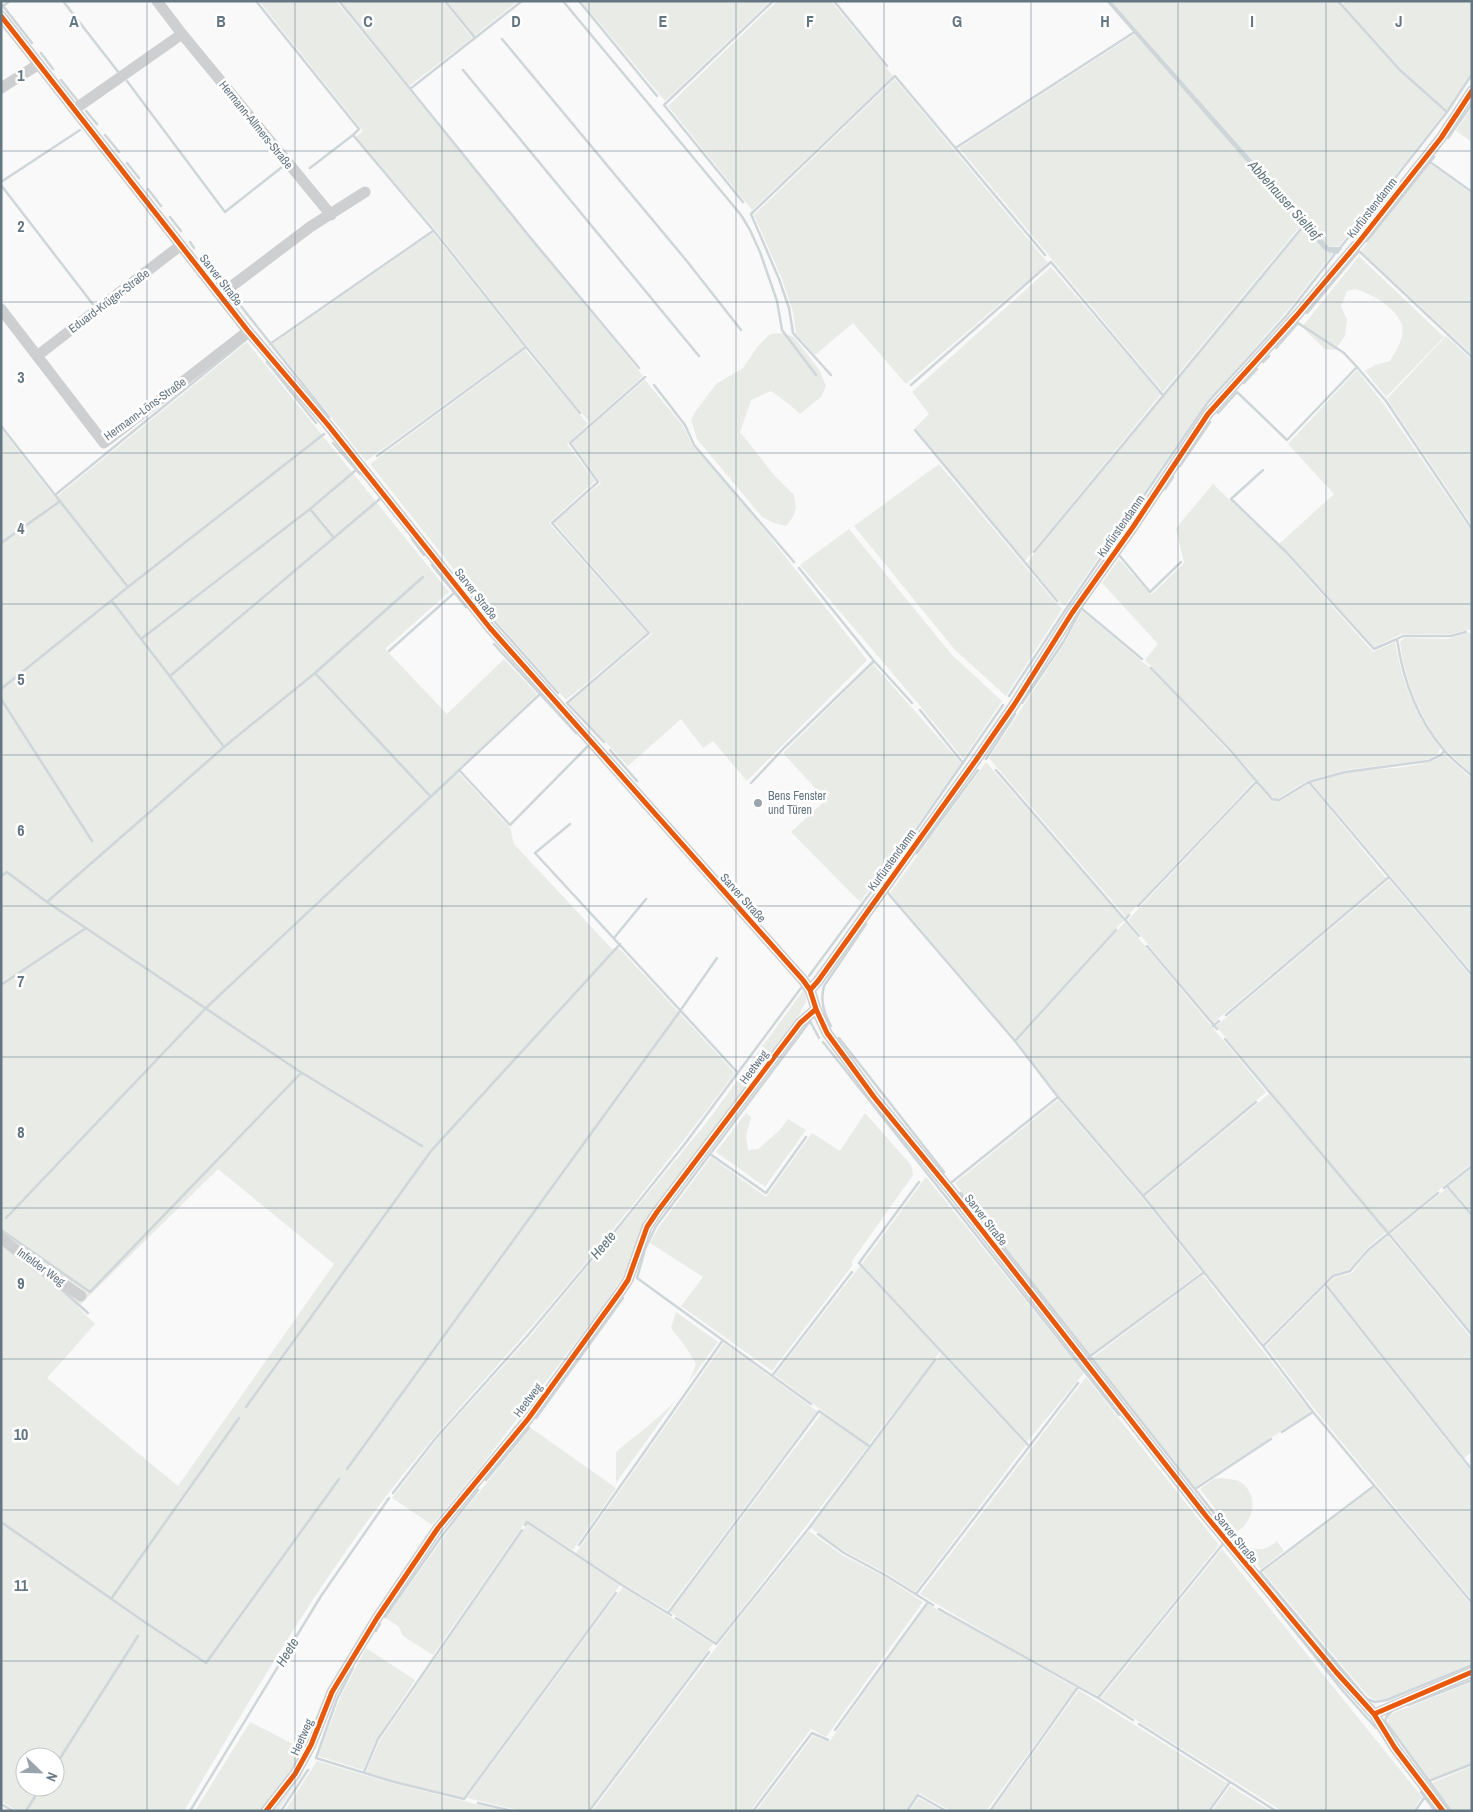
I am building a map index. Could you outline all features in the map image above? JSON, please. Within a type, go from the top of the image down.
[{"type":"street","name":"Hermann-Allmers-Straße","points":[[157,1],[331,215]]},
{"type":"street","name":"Sarver Straße","points":[[1,16],[76,109],[248,331],[328,424],[490,628],[803,980],[810,990],[827,1033],[874,1097],[958,1200],[1090,1370],[1253,1574],[1374,1714],[1395,1748],[1443,1811]]},
{"type":"street","points":[[76,109],[182,34]]},
{"type":"street","points":[[1,88],[38,64]]},
{"type":"street","name":"Kurfürstendamm","points":[[810,990],[976,760],[1072,613],[1133,527],[1208,414],[1297,315],[1358,243],[1441,138],[1472,92]]},
{"type":"street","points":[[220,294],[310,227],[365,192]]},
{"type":"street","name":"Eduard-Krüger-Straße","points":[[37,356],[181,245]]},
{"type":"street","name":"Hermann-Löns-Straße","points":[[1,309],[104,443],[248,331]]},
{"type":"street","name":"Heetweg","points":[[266,1811],[295,1774],[311,1745],[332,1692],[377,1618],[433,1536],[528,1418],[609,1308],[628,1280],[647,1227],[657,1212],[800,1022],[816,1009]]},
{"type":"street","name":"Infelder Weg","points":[[1,1238],[81,1296]]},
{"type":"street","points":[[1374,1714],[1472,1672]]},
{"type":"shaded area","points":[[259,1],[336,1],[643,376],[590,423],[435,229],[356,137],[363,131]]},
{"type":"shaded area","points":[[340,1],[443,1],[472,38],[409,86]]},
{"type":"shaded area","points":[[447,1],[518,1],[474,36]]},
{"type":"shaded area","points":[[581,1],[770,1],[665,101]]},
{"type":"shaded area","points":[[777,1],[831,1],[893,76],[752,210],[668,106]]},
{"type":"shaded area","points":[[1111,1],[1337,1],[1405,76],[1445,112],[1339,246],[1329,247]]},
{"type":"shaded area","points":[[1345,1],[1472,1],[1472,71],[1447,110],[1401,69],[1343,5]]},
{"type":"shaded area","points":[[1135,34],[1302,224],[1163,392],[959,148]]},
{"type":"shaded area","points":[[895,79],[1048,263],[906,384],[853,323],[815,355],[796,334],[793,312],[782,279],[754,215]]},
{"type":"shaded area","points":[[1472,107],[1472,142],[1456,131]]},
{"type":"shaded area","points":[[1430,164],[1472,194],[1472,354],[1361,251]]},
{"type":"shaded area","points":[[1304,226],[1320,246],[1333,253],[1287,311],[1206,403],[1065,606],[1027,563]]},
{"type":"shaded area","points":[[433,233],[524,347],[366,461],[273,344]]},
{"type":"shaded area","points":[[1359,256],[1444,337],[1386,397],[1365,371],[1375,365],[1390,361],[1399,344],[1403,330],[1402,325],[1390,308],[1364,292],[1355,289],[1347,291],[1341,307],[1347,319],[1345,336],[1335,350],[1325,349],[1302,327]]},
{"type":"shaded area","points":[[1051,267],[1161,394],[1025,561],[915,428],[929,414],[912,392]]},
{"type":"shaded area","points":[[783,333],[794,337],[820,371],[826,386],[821,397],[800,414],[771,391],[751,400],[740,432],[774,475],[794,495],[796,508],[793,517],[786,526],[762,517],[697,439],[691,420],[716,384],[743,368],[758,346],[770,334]]},
{"type":"shaded area","points":[[1446,336],[1472,360],[1472,525],[1387,399]]},
{"type":"shaded area","points":[[247,342],[449,592],[385,649],[447,714],[504,659],[537,694],[457,771],[510,828],[514,844],[612,949],[619,948],[735,1073],[593,1254],[464,1402],[387,1495],[306,1610],[184,1811],[17,1811],[1,1801],[1,429],[55,498]],"holes":[[[218,1169],[334,1264],[178,1486],[47,1378],[95,1324],[78,1307]]]},
{"type":"shaded area","points":[[525,350],[588,424],[567,444],[595,481],[549,523],[647,633],[566,700],[475,596],[370,464]]},
{"type":"shaded area","points":[[1357,370],[1383,403],[1472,532],[1472,629],[1451,634],[1402,634],[1374,647],[1279,544],[1334,494],[1288,444]]},
{"type":"shaded area","points":[[645,380],[683,426],[692,445],[724,479],[867,660],[747,781],[713,741],[703,748],[681,719],[628,766],[569,703],[652,634],[554,522],[601,483],[572,443]]},
{"type":"shaded area","points":[[939,464],[1062,609],[1006,696],[955,650],[854,526]]},
{"type":"shaded area","points":[[1213,484],[1283,551],[1373,652],[1395,642],[1406,685],[1423,724],[1440,748],[1438,754],[1425,760],[1345,770],[1307,781],[1277,799],[1271,796],[1249,769],[1145,660],[1158,644],[1102,583],[1119,559],[1151,595],[1184,563],[1176,528]]},
{"type":"shaded area","points":[[849,529],[952,655],[1002,701],[963,759],[800,565]]},
{"type":"shaded area","points":[[1082,611],[1151,669],[1255,780],[1126,917],[989,758],[1066,641]]},
{"type":"shaded area","points":[[1472,632],[1472,774],[1446,750],[1421,712],[1410,685],[1400,642],[1404,638],[1448,639]]},
{"type":"shaded area","points":[[873,664],[961,763],[860,902],[791,832],[826,800],[783,753]]},
{"type":"shaded area","points":[[1444,754],[1472,779],[1472,972],[1312,783],[1356,771],[1398,768],[1426,763]]},
{"type":"shaded area","points":[[986,762],[1124,920],[1015,1039],[890,893]]},
{"type":"shaded area","points":[[1257,783],[1271,800],[1280,801],[1309,784],[1386,878],[1213,1023],[1128,920]]},
{"type":"shaded area","points":[[1389,880],[1472,978],[1472,1163],[1388,1232],[1216,1026]]},
{"type":"shaded area","points":[[1125,922],[1266,1092],[1143,1195],[1059,1097],[1017,1041]]},
{"type":"shaded area","points":[[805,988],[806,1002],[799,1015],[646,1219],[623,1276],[602,1308],[481,1466],[432,1525],[392,1498],[439,1437],[528,1339],[707,1122]]},
{"type":"shaded area","points":[[1269,1094],[1386,1232],[1367,1248],[1350,1269],[1332,1275],[1263,1343],[1145,1197]]},
{"type":"shaded area","points":[[1058,1100],[1143,1199],[1201,1272],[1090,1356],[955,1183]]},
{"type":"shaded area","points":[[746,1113],[751,1117],[746,1136],[748,1150],[758,1149],[779,1131],[788,1119],[806,1130],[765,1187],[716,1152]]},
{"type":"shaded area","points":[[865,1113],[911,1165],[913,1175],[852,1261],[852,1266],[772,1371],[681,1306],[703,1277],[650,1243],[659,1227],[711,1157],[766,1197],[812,1133],[840,1151]]},
{"type":"shaded area","points":[[1472,1168],[1472,1212],[1449,1186]]},
{"type":"shaded area","points":[[926,1177],[1084,1373],[1027,1442],[862,1264]]},
{"type":"shaded area","points":[[1447,1188],[1472,1217],[1472,1333],[1391,1234]]},
{"type":"shaded area","points":[[1388,1236],[1472,1339],[1472,1452],[1464,1458],[1327,1285],[1334,1278],[1352,1273],[1369,1251]]},
{"type":"shaded area","points":[[860,1266],[940,1352],[868,1445],[775,1375]]},
{"type":"shaded area","points":[[1203,1275],[1311,1412],[1195,1487],[1092,1358]]},
{"type":"shaded area","points":[[1325,1287],[1472,1473],[1472,1600],[1316,1411],[1266,1346]]},
{"type":"shaded area","points":[[676,1312],[718,1342],[685,1388],[696,1364],[671,1328]]},
{"type":"shaded area","points":[[724,1343],[817,1411],[667,1610],[576,1553]]},
{"type":"shaded area","points":[[941,1354],[1026,1445],[915,1592],[888,1574],[846,1552],[811,1528]]},
{"type":"shaded area","points":[[1086,1377],[1219,1545],[1098,1696],[1023,1655],[920,1594]]},
{"type":"shaded area","points":[[680,1395],[616,1483],[616,1452],[663,1413]]},
{"type":"shaded area","points":[[821,1414],[868,1446],[716,1642],[670,1612]]},
{"type":"shaded area","points":[[531,1428],[616,1488],[573,1550],[526,1521],[433,1655],[403,1636],[399,1627],[386,1618],[454,1523]]},
{"type":"shaded area","points":[[1222,1478],[1242,1483],[1248,1489],[1251,1496],[1252,1510],[1250,1517],[1241,1529],[1234,1533],[1200,1489],[1214,1479]]},
{"type":"shaded area","points":[[1374,1488],[1472,1606],[1472,1663],[1387,1699],[1376,1700],[1368,1696],[1263,1572]]},
{"type":"shaded area","points":[[527,1524],[620,1585],[463,1798],[366,1772],[380,1740]]},
{"type":"shaded area","points":[[809,1531],[842,1555],[885,1577],[923,1602],[826,1737],[811,1729],[750,1811],[592,1811],[718,1645]]},
{"type":"shaded area","points":[[1277,1541],[1284,1551],[1261,1569],[1243,1547],[1245,1545],[1254,1549],[1262,1549]]},
{"type":"shaded area","points":[[1222,1549],[1422,1797],[1413,1811],[1282,1811],[1101,1698]]},
{"type":"shaded area","points":[[623,1587],[713,1644],[587,1811],[521,1811],[467,1798]]},
{"type":"shaded area","points":[[928,1604],[1076,1688],[986,1811],[951,1811],[919,1793],[905,1811],[756,1811],[813,1736],[829,1742]]},
{"type":"shaded area","points":[[366,1648],[415,1680],[376,1740],[363,1770],[318,1756],[340,1698]]},
{"type":"shaded area","points":[[1472,1682],[1472,1763],[1429,1780],[1388,1723],[1388,1717],[1391,1714]]},
{"type":"shaded area","points":[[1079,1690],[1227,1783],[1207,1811],[992,1811]]},
{"type":"shaded area","points":[[250,1722],[303,1749],[284,1782],[260,1811],[195,1811]]},
{"type":"shaded area","points":[[317,1761],[395,1784],[504,1811],[285,1811]]},
{"type":"shaded area","points":[[1472,1766],[1472,1811],[1453,1811],[1432,1783]]},
{"type":"shaded area","points":[[305,1770],[278,1811],[271,1811]]},
{"type":"shaded area","points":[[1230,1786],[1271,1811],[1212,1811]]},
{"type":"shaded area","points":[[919,1798],[942,1811],[909,1811]]},
{"type":"water","points":[[1106,1],[1111,1],[1329,247],[1342,248],[1338,254],[1328,252],[1322,248]]},
{"type":"waterway","points":[[10,1],[3,6],[32,43]]},
{"type":"waterway","points":[[63,1],[119,73]]},
{"type":"waterway","points":[[256,1],[359,129],[353,135],[434,231],[580,413]]},
{"type":"waterway","points":[[339,1],[529,236],[639,368]]},
{"type":"waterway","points":[[445,1],[475,38]]},
{"type":"waterway","points":[[410,89],[522,1]]},
{"type":"waterway","points":[[563,1],[741,215],[760,252],[777,301],[782,330],[816,375]]},
{"type":"waterway","points":[[579,1],[657,96]]},
{"type":"waterway","points":[[743,202],[664,105],[773,1]]},
{"type":"waterway","points":[[834,1],[887,66]]},
{"type":"waterway","points":[[1338,1],[1400,70],[1447,112]]},
{"type":"waterway","points":[[957,147],[1136,31]]},
{"type":"waterway","points":[[502,39],[686,260],[741,330]]},
{"type":"waterway","points":[[41,53],[53,69]]},
{"type":"waterway","points":[[463,70],[699,356]]},
{"type":"waterway","name":"Abbehauser Sieltief","points":[[1340,248],[1447,112],[1472,74]]},
{"type":"waterway","points":[[831,375],[793,333],[789,308],[779,279],[751,214],[895,76],[1045,255]]},
{"type":"waterway","points":[[61,80],[77,100]]},
{"type":"waterway","points":[[127,81],[225,212],[282,167]]},
{"type":"waterway","points":[[1448,138],[1472,104]]},
{"type":"waterway","points":[[86,111],[97,124]]},
{"type":"waterway","points":[[1,182],[80,130]]},
{"type":"waterway","points":[[105,135],[119,152]]},
{"type":"waterway","points":[[310,168],[353,135]]},
{"type":"waterway","points":[[1367,241],[1434,157]]},
{"type":"waterway","points":[[1430,162],[1472,192]]},
{"type":"waterway","points":[[127,163],[139,178]]},
{"type":"waterway","points":[[1,185],[95,307]]},
{"type":"waterway","points":[[148,189],[161,206]]},
{"type":"waterway","points":[[170,217],[181,231]]},
{"type":"waterway","points":[[1034,552],[1305,224]]},
{"type":"waterway","points":[[270,344],[433,231]]},
{"type":"waterway","points":[[190,242],[194,248]]},
{"type":"waterway","name":"Heete","points":[[1009,696],[1066,609],[1208,402],[1287,315],[1334,255],[1335,251]]},
{"type":"waterway","points":[[1307,313],[1359,251],[1472,357]]},
{"type":"waterway","points":[[203,258],[206,263]]},
{"type":"waterway","points":[[911,385],[1051,262],[1162,394]]},
{"type":"waterway","points":[[215,274],[223,284]]},
{"type":"waterway","points":[[232,295],[329,417]]},
{"type":"waterway","points":[[1276,348],[1298,323],[1344,353],[1386,401],[1472,529]]},
{"type":"waterway","points":[[128,587],[55,495],[248,338]]},
{"type":"waterway","points":[[377,456],[526,347]]},
{"type":"waterway","points":[[1263,362],[1269,356]]},
{"type":"waterway","points":[[267,362],[316,423]]},
{"type":"waterway","points":[[1218,413],[1237,392],[1287,440],[1357,367]]},
{"type":"waterway","points":[[1244,383],[1257,369]]},
{"type":"waterway","points":[[604,742],[567,703],[649,633],[552,523],[598,482],[570,443],[645,377]]},
{"type":"waterway","points":[[654,385],[685,425],[694,445],[794,562]]},
{"type":"waterway","points":[[1180,466],[1210,422]]},
{"type":"waterway","points":[[1,426],[55,495]]},
{"type":"waterway","points":[[915,430],[1057,601]]},
{"type":"waterway","points":[[1,689],[324,434]]},
{"type":"waterway","points":[[333,443],[360,474]]},
{"type":"waterway","points":[[141,639],[310,509],[356,470]]},
{"type":"waterway","points":[[1263,470],[1231,499],[1286,552],[1374,649],[1397,639]]},
{"type":"waterway","points":[[1165,489],[1173,477]]},
{"type":"waterway","points":[[170,676],[381,498]]},
{"type":"waterway","points":[[1,543],[59,502]]},
{"type":"waterway","points":[[310,509],[334,538]]},
{"type":"waterway","points":[[412,539],[424,555]]},
{"type":"waterway","points":[[1119,555],[1150,592],[1181,562]]},
{"type":"waterway","points":[[432,565],[466,607]]},
{"type":"waterway","points":[[799,568],[874,661],[912,703]]},
{"type":"waterway","points":[[47,902],[224,747],[315,673],[423,577]]},
{"type":"waterway","points":[[389,651],[454,593]]},
{"type":"waterway","points":[[471,595],[558,693]]},
{"type":"waterway","points":[[112,601],[224,747]]},
{"type":"waterway","points":[[1081,608],[1142,659]]},
{"type":"waterway","points":[[1022,703],[1064,641],[1080,611]]},
{"type":"waterway","points":[[1466,632],[1451,636],[1403,636],[1397,639],[1407,683],[1425,724],[1446,753],[1472,776]]},
{"type":"waterway","points":[[494,644],[576,733]]},
{"type":"waterway","points":[[751,783],[784,748],[874,661]]},
{"type":"waterway","points":[[1151,668],[1229,749],[1272,799],[1279,800],[1309,782],[1345,772],[1428,761],[1441,755],[1444,751]]},
{"type":"waterway","points":[[315,673],[431,797]]},
{"type":"waterway","points":[[6,1218],[206,1008],[540,694]]},
{"type":"waterway","points":[[1,699],[92,841]]},
{"type":"waterway","name":"Heete","points":[[809,976],[907,843],[1003,705]]},
{"type":"waterway","points":[[920,710],[963,763]]},
{"type":"waterway","points":[[986,759],[1015,714]]},
{"type":"waterway","points":[[460,771],[510,825],[588,746]]},
{"type":"waterway","points":[[610,750],[637,781]]},
{"type":"waterway","points":[[917,853],[978,770]]},
{"type":"waterway","points":[[996,770],[1139,936]]},
{"type":"waterway","points":[[1138,906],[1257,781]]},
{"type":"waterway","points":[[1309,782],[1472,975]]},
{"type":"waterway","points":[[570,824],[535,853],[738,1073]]},
{"type":"waterway","points":[[1,876],[7,872],[47,902],[299,1071],[422,1146]]},
{"type":"waterway","points":[[1226,1015],[1389,877]]},
{"type":"waterway","points":[[887,892],[1015,1041],[1058,1097],[1143,1196],[1263,1346],[1313,1412],[1472,1603]]},
{"type":"waterway","points":[[614,938],[646,899]]},
{"type":"waterway","points":[[1125,920],[1129,915]]},
{"type":"waterway","points":[[831,1026],[823,1007],[824,986],[866,924]]},
{"type":"waterway","points":[[1,985],[86,928]]},
{"type":"waterway","points":[[1015,1041],[1116,930]]},
{"type":"waterway","points":[[246,1407],[431,1151],[620,944]]},
{"type":"waterway","points":[[1147,946],[1217,1029]]},
{"type":"waterway","points":[[347,1469],[717,958]]},
{"type":"waterway","name":"Heete","points":[[393,1493],[435,1439],[528,1335],[620,1225],[684,1145],[801,988]]},
{"type":"waterway","points":[[811,1404],[637,1278],[645,1249],[656,1226],[810,1021],[819,1038]]},
{"type":"waterway","points":[[1213,1026],[1219,1021]]},
{"type":"waterway","points":[[839,1038],[944,1172]]},
{"type":"waterway","points":[[1225,1039],[1472,1335]]},
{"type":"waterway","points":[[823,1042],[1119,1415]]},
{"type":"waterway","points":[[1,1230],[90,1292],[301,1073]]},
{"type":"waterway","points":[[952,1182],[1058,1097]]},
{"type":"waterway","points":[[1143,1196],[1256,1102]]},
{"type":"waterway","points":[[710,1154],[766,1193],[806,1137]]},
{"type":"waterway","points":[[1444,1188],[1472,1166]]},
{"type":"waterway","points":[[919,1182],[859,1263],[1029,1446]]},
{"type":"waterway","points":[[1447,1186],[1472,1215]]},
{"type":"waterway","points":[[961,1193],[1254,1564]]},
{"type":"waterway","points":[[1263,1346],[1333,1276],[1350,1271],[1368,1250],[1438,1193]]},
{"type":"waterway","points":[[772,1376],[852,1272]]},
{"type":"waterway","points":[[1089,1357],[1203,1273]]},
{"type":"waterway","points":[[1325,1284],[1472,1470]]},
{"type":"waterway","points":[[61,1289],[88,1313]]},
{"type":"waterway","points":[[536,1418],[623,1298]]},
{"type":"waterway","points":[[579,1545],[723,1340]]},
{"type":"waterway","points":[[676,1618],[716,1644],[809,1528],[935,1360]]},
{"type":"waterway","points":[[916,1594],[1078,1383]]},
{"type":"waterway","points":[[668,1613],[819,1411],[869,1446]]},
{"type":"waterway","points":[[1282,1432],[1313,1412]]},
{"type":"waterway","points":[[111,1599],[239,1418]]},
{"type":"waterway","points":[[486,1480],[529,1428]]},
{"type":"waterway","points":[[1195,1489],[1271,1439]]},
{"type":"waterway","points":[[1,1522],[206,1663],[339,1479]]},
{"type":"waterway","points":[[1374,1486],[1260,1572],[1367,1699],[1375,1702],[1387,1700],[1472,1665]]},
{"type":"waterway","points":[[385,1617],[441,1537],[478,1490]]},
{"type":"waterway","name":"Heete","points":[[190,1811],[321,1596],[389,1498]]},
{"type":"waterway","points":[[525,1525],[527,1522],[671,1615]]},
{"type":"waterway","points":[[364,1772],[378,1739],[522,1530]]},
{"type":"waterway","points":[[818,1534],[844,1553],[885,1575],[933,1605]]},
{"type":"waterway","points":[[1098,1698],[1223,1544]]},
{"type":"waterway","points":[[353,1668],[337,1699],[316,1758],[394,1782],[464,1799],[616,1593]]},
{"type":"waterway","points":[[835,1730],[928,1602]]},
{"type":"waterway","points":[[939,1609],[1098,1698],[1133,1720]]},
{"type":"waterway","points":[[1277,1609],[1343,1691],[1376,1728]]},
{"type":"waterway","points":[[376,1631],[380,1624]]},
{"type":"waterway","points":[[65,1750],[138,1636]]},
{"type":"waterway","points":[[589,1811],[709,1652]]},
{"type":"waterway","points":[[1408,1705],[1472,1680]]},
{"type":"waterway","points":[[990,1811],[1078,1687]]},
{"type":"waterway","points":[[1391,1712],[1385,1721],[1451,1811]]},
{"type":"waterway","points":[[1139,1724],[1276,1811]]},
{"type":"waterway","points":[[753,1811],[812,1733],[828,1740]]},
{"type":"waterway","points":[[1429,1781],[1472,1764]]},
{"type":"waterway","points":[[281,1811],[308,1770]]},
{"type":"waterway","points":[[1209,1811],[1230,1782]]},
{"type":"waterway","points":[[1421,1792],[1435,1811]]},
{"type":"waterway","points":[[907,1811],[918,1795],[946,1811]]},
{"type":"waterway","points":[[26,1811],[35,1797]]},
{"type":"waterway","points":[[1415,1811],[1425,1797]]},
{"type":"waterway","points":[[478,1803],[512,1811]]},
{"type":"waterway","points":[[1,1804],[13,1811]]},
{"type":"cycle path","points":[[1,16],[248,331],[328,425],[490,628],[803,980],[810,990],[827,1033],[874,1097],[952,1192],[1206,1516],[1336,1672],[1374,1714],[1395,1748],[1443,1811]]},
{"type":"cycle path","points":[[810,990],[976,760],[1014,705],[1072,613],[1133,527],[1208,414],[1297,315],[1358,243],[1441,138],[1472,91]]},
{"type":"cycle path","points":[[266,1811],[295,1774],[311,1745],[332,1692],[377,1618],[438,1528],[528,1419],[620,1292],[628,1280],[647,1227],[657,1212],[800,1023],[816,1009]]},
{"type":"cycle path","points":[[1374,1714],[1472,1672]]},
{"type":"place","name":"Bens Fenster und Türen","points":[[758,803]]}]
